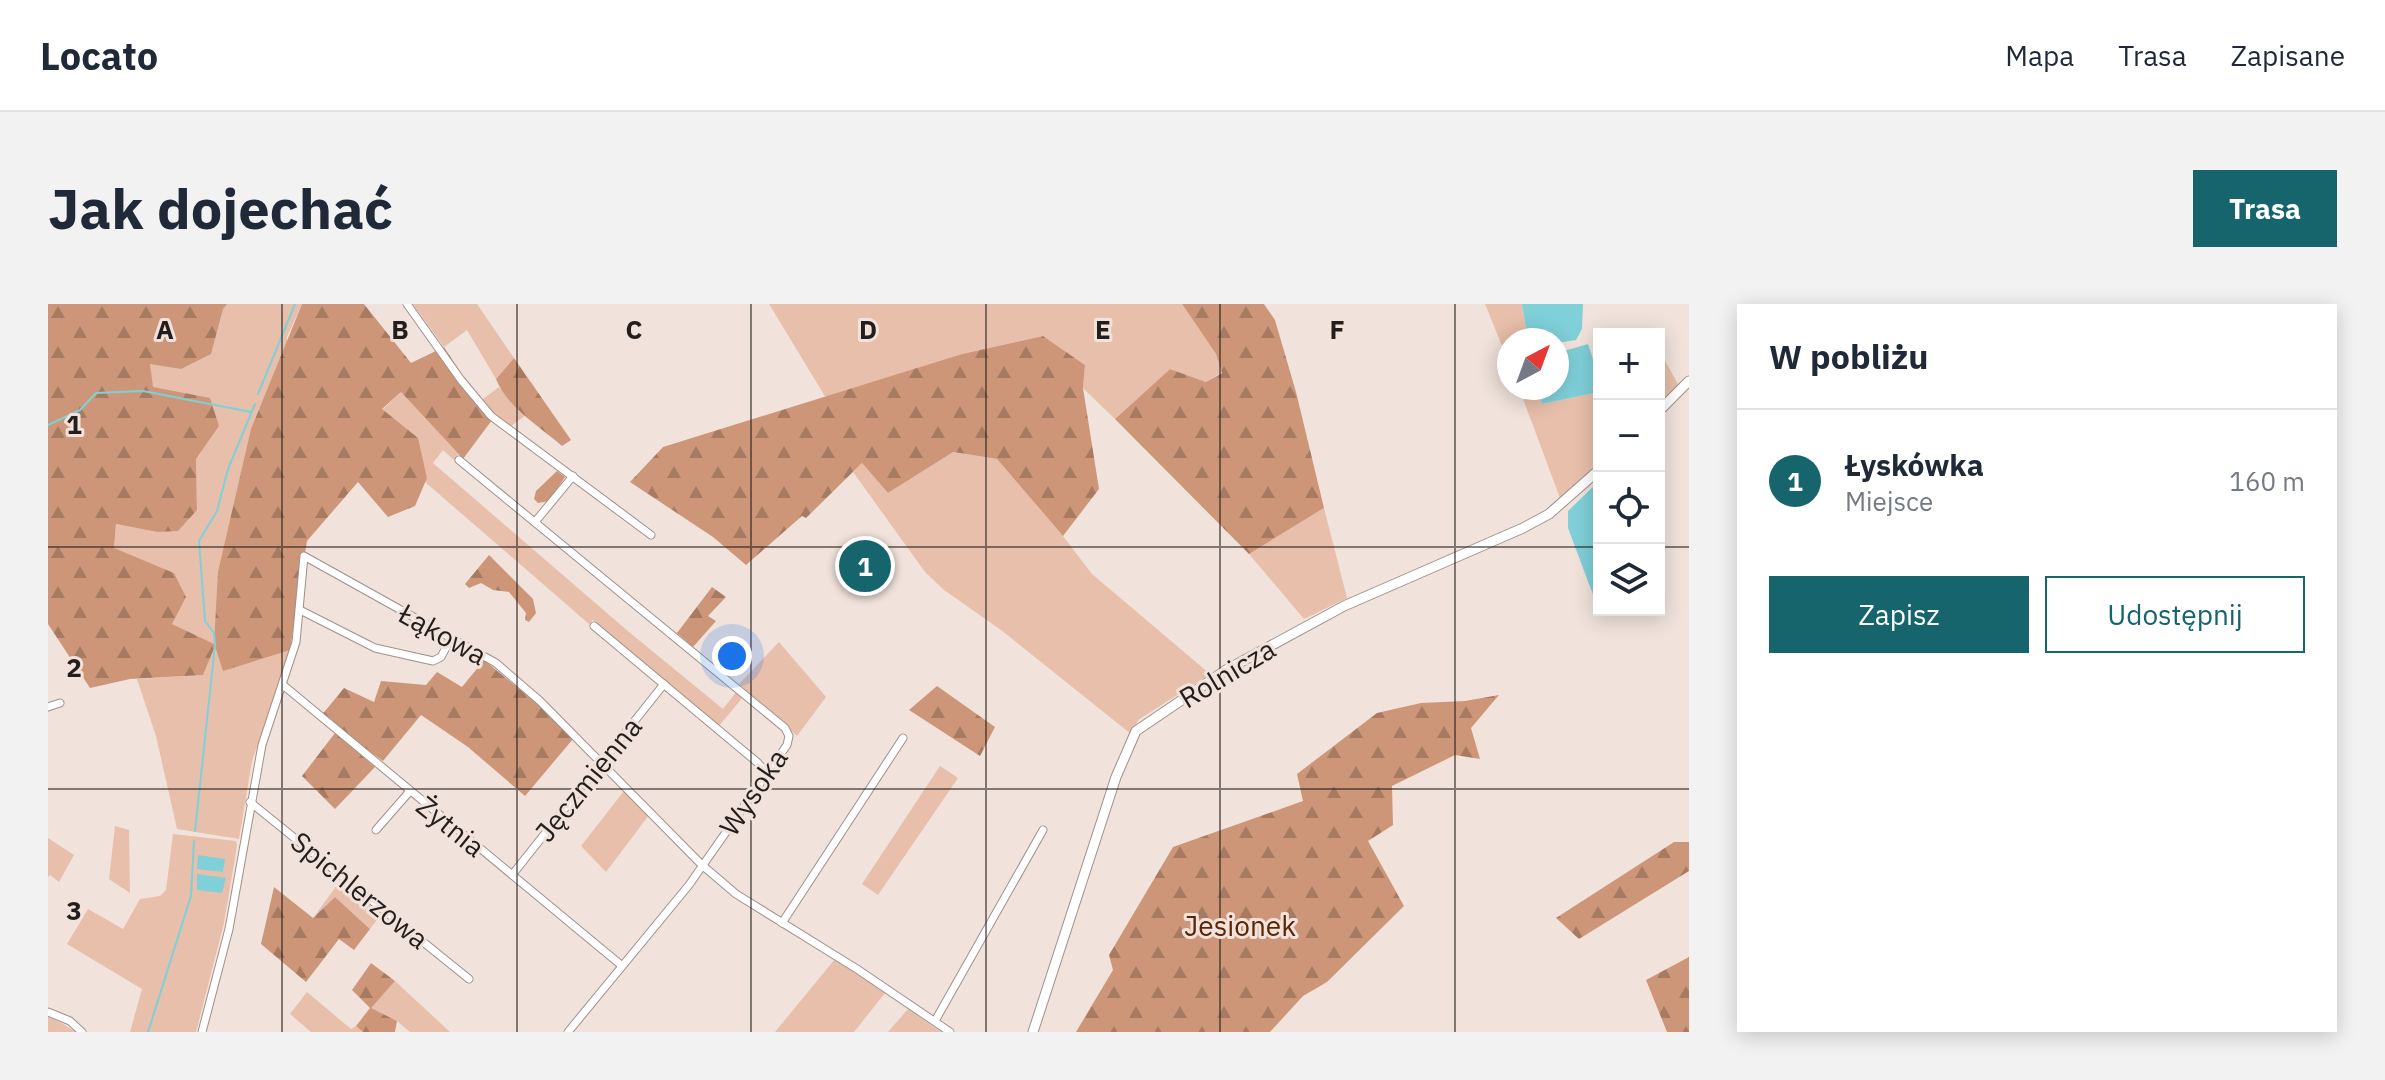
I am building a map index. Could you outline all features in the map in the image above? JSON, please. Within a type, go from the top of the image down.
[{"type":"street","points":[[407,304],[491,416],[651,535]]},
{"type":"street","points":[[1665,405],[1689,381]]},
{"type":"street","name":"Wysoka","points":[[459,460],[785,728],[789,736],[787,745],[689,885],[568,1032]]},
{"type":"street","name":"Rolnicza","points":[[1033,1032],[1116,777],[1130,739],[1139,728],[1226,670],[1344,606],[1549,514],[1597,472]]},
{"type":"street","points":[[535,522],[573,476]]},
{"type":"street","name":"Łąkowa","points":[[202,1032],[229,929],[262,745],[296,642],[304,556],[496,663],[601,762],[702,865],[736,894],[950,1032]]},
{"type":"street","points":[[300,610],[375,648],[433,661],[441,657],[451,638]]},
{"type":"street","points":[[594,626],[758,763],[767,774]]},
{"type":"street","name":"Jęczmienna","points":[[512,875],[664,684]]},
{"type":"street","name":"Żytnia","points":[[283,685],[621,965]]},
{"type":"street","points":[[48,707],[60,703]]},
{"type":"street","points":[[782,923],[903,738]]},
{"type":"street","points":[[376,830],[410,791]]},
{"type":"street","name":"Spichlerzowa","points":[[250,802],[469,979]]},
{"type":"street","points":[[935,1021],[1043,830]]},
{"type":"street","points":[[48,1012],[70,1021],[82,1032]]},
{"type":"shaded area","points":[[227,304],[302,304],[287,337],[290,650],[252,761],[239,839],[177,829],[156,736],[137,679],[202,675],[172,624],[174,573],[114,549],[116,524],[157,532],[197,510],[196,459],[218,426],[162,390],[152,387],[150,364]]},
{"type":"shaded area","points":[[413,304],[477,304],[514,358],[496,379],[467,330],[444,347]]},
{"type":"shaded area","points":[[769,304],[1182,304],[1216,354],[1222,372],[1206,382],[1170,369],[1115,419],[1083,388],[1085,365],[1043,336],[962,354],[826,398]]},
{"type":"shaded area","points":[[1485,304],[1522,304],[1526,328],[1497,328],[1497,334]]},
{"type":"shaded area","points":[[1665,361],[1679,386],[1665,399]]},
{"type":"shaded area","points":[[499,387],[526,415],[510,427],[491,411],[483,399]]},
{"type":"shaded area","points":[[401,392],[458,454],[455,461],[443,450],[433,463],[723,709],[737,691],[743,697],[719,726],[593,620],[589,624],[425,482],[427,477],[382,410]]},
{"type":"shaded area","points":[[1593,393],[1593,469],[1560,498],[1523,400],[1541,400],[1542,404]]},
{"type":"shaded area","points":[[952,452],[997,459],[1092,574],[1210,674],[1138,720],[1131,734],[1001,630],[944,590],[925,572],[853,472],[862,463],[888,493]]},
{"type":"shaded area","points":[[1324,508],[1347,598],[1304,619],[1249,554]]},
{"type":"shaded area","points":[[779,642],[826,697],[797,736],[739,684]]},
{"type":"shaded area","points":[[940,766],[958,778],[878,895],[862,884]]},
{"type":"shaded area","points":[[624,791],[649,815],[606,872],[581,846]]},
{"type":"shaded area","points":[[115,826],[129,830],[130,893],[109,879]]},
{"type":"shaded area","points":[[173,834],[236,841],[224,923],[196,1032],[130,1032],[142,989],[67,944],[88,909],[123,929],[140,899],[160,896],[166,890]]},
{"type":"shaded area","points":[[48,838],[74,855],[59,882],[50,875],[48,877]]},
{"type":"shaded area","points":[[343,877],[383,912],[370,929],[335,897],[313,918]]},
{"type":"shaded area","points":[[835,959],[885,993],[854,1032],[775,1032]]},
{"type":"shaded area","points":[[395,981],[450,1032],[410,1032],[397,1021],[370,1008]]},
{"type":"shaded area","points":[[307,992],[351,1029],[356,1026],[363,1032],[311,1032],[290,1014]]},
{"type":"shaded area","points":[[908,1009],[941,1032],[888,1032]]},
{"type":"shaded area","points":[[48,1015],[76,1032],[48,1032]]},
{"type":"green space","points":[[48,304],[227,304],[211,354],[181,369],[150,364],[153,387],[210,398],[219,426],[196,459],[197,510],[178,531],[157,532],[116,524],[114,548],[174,573],[186,597],[172,624],[214,644],[218,572],[251,429],[302,304],[364,304],[411,363],[444,347],[492,420],[463,459],[401,392],[382,409],[418,438],[427,478],[415,506],[388,517],[358,482],[307,541],[290,650],[223,671],[215,646],[203,675],[130,679],[90,688],[48,624]]},
{"type":"green space","points":[[1182,304],[1264,304],[1275,320],[1296,392],[1324,508],[1249,554],[1115,419],[1170,369],[1206,382],[1222,373],[1216,354]]},
{"type":"green space","points":[[1043,336],[1085,365],[1083,388],[1099,489],[1063,536],[997,459],[953,452],[888,493],[862,463],[806,518],[802,516],[746,565],[713,537],[630,482],[663,447],[962,354]]},
{"type":"green space","points":[[514,358],[571,440],[562,446],[525,416],[501,389],[496,379]]},
{"type":"green space","points":[[557,471],[565,477],[549,501],[538,503],[534,499],[536,491]]},
{"type":"green space","points":[[489,555],[533,599],[536,613],[529,622],[525,620],[526,613],[509,592],[493,590],[481,583],[469,588],[465,584]]},
{"type":"green space","points":[[712,587],[726,597],[708,616],[716,621],[693,647],[677,633]]},
{"type":"green space","points":[[484,660],[535,702],[573,739],[525,796],[468,747],[421,715],[383,761],[321,716],[344,688],[374,702],[381,681],[426,685],[437,672],[462,687]]},
{"type":"green space","points":[[937,686],[995,727],[980,756],[909,710]]},
{"type":"green space","name":"Jesionek","points":[[1499,695],[1471,728],[1480,759],[1455,755],[1392,786],[1393,825],[1368,841],[1404,906],[1327,982],[1303,996],[1270,1032],[1076,1032],[1113,970],[1109,955],[1173,847],[1303,801],[1297,774],[1377,713],[1421,703],[1465,701]]},
{"type":"green space","points":[[335,733],[375,767],[335,809],[302,776]]},
{"type":"green space","points":[[1674,842],[1689,842],[1689,871],[1579,939],[1556,918]]},
{"type":"green space","points":[[274,887],[313,918],[335,897],[370,929],[354,950],[339,939],[306,982],[261,944]]},
{"type":"green space","points":[[1689,957],[1689,1032],[1667,1032],[1646,980]]},
{"type":"green space","points":[[371,963],[395,981],[371,1008],[397,1021],[395,1032],[363,1032],[356,1026],[370,1008],[352,990]]},
{"type":"water","points":[[1522,304],[1583,304],[1582,329],[1576,340],[1569,341],[1569,328],[1526,328]]},
{"type":"water","points":[[1588,344],[1593,359],[1593,393],[1569,398],[1569,350]]},
{"type":"water","points":[[1541,400],[1561,400],[1542,404]]},
{"type":"water","points":[[1593,487],[1593,595],[1568,528],[1568,511]]},
{"type":"water","points":[[198,855],[225,859],[223,872],[197,869]]},
{"type":"water","points":[[197,874],[226,878],[222,893],[197,890]]},
{"type":"waterway","points":[[258,394],[295,304]]},
{"type":"waterway","points":[[48,425],[80,410],[96,393],[143,391],[251,412]]},
{"type":"waterway","points":[[195,831],[215,645],[214,633],[205,621],[199,541],[217,511],[228,469],[255,404]]},
{"type":"waterway","points":[[148,1032],[191,896],[194,841]]},
{"type":"place","name":"Łyskówka","points":[[865,566]]}]
